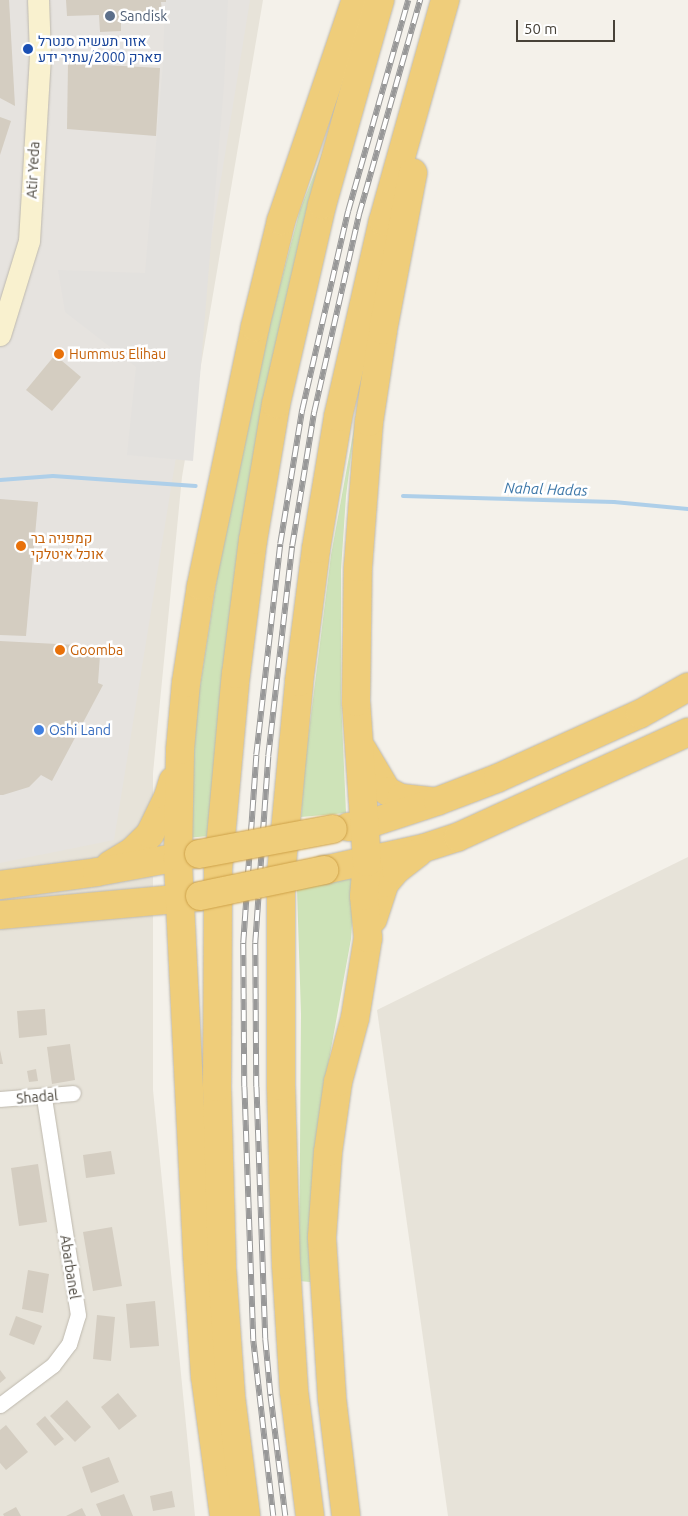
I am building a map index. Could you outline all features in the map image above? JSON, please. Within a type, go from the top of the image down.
[{"type":"highway","points":[[98,872],[133,851],[150,834],[168,797],[180,750],[186,683],[201,586],[254,328],[286,204],[356,0]]},
{"type":"highway","points":[[246,1516],[231,1397],[222,1267],[217,1087],[218,870],[238,656],[253,540],[273,422],[322,205],[380,0]]},
{"type":"highway","points":[[310,1516],[295,1400],[290,1338],[280,1086],[281,874],[316,549],[338,417],[383,221],[446,0]]},
{"type":"highway","points":[[368,938],[364,896],[367,862],[356,702],[357,614],[369,422],[383,330],[406,207],[451,0]]},
{"type":"highway","points":[[0,885],[98,872],[333,829],[365,825],[438,801],[507,774],[640,714],[688,687]]},
{"type":"highway","points":[[0,914],[190,898],[367,862],[424,848],[458,837],[688,732]]},
{"type":"highway","points":[[359,743],[387,791],[401,798],[438,801]]},
{"type":"highway","points":[[180,750],[189,855],[190,898],[182,949],[205,1376],[217,1476],[224,1516]]},
{"type":"highway","points":[[346,1516],[332,1398],[322,1237],[328,1152],[338,1082],[355,1018],[368,938],[385,883],[396,870],[424,848]]},
{"type":"highway","points":[[49,910],[130,908],[148,911],[163,918],[174,930],[182,949]]},
{"type":"street","name":"Atir Yeda","points":[[0,335],[29,241],[40,56],[38,0]]},
{"type":"street","name":"Shadal","points":[[0,1099],[73,1094]]},
{"type":"street","name":"Abarbanel","points":[[0,1405],[53,1365],[69,1344],[78,1315],[44,1097]]},
{"type":"shaded area","points":[[0,0],[263,0],[182,477],[153,773],[153,1090],[195,1516],[0,1516]]},
{"type":"shaded area","points":[[0,0],[250,0],[114,840],[0,863]]},
{"type":"shaded area","points":[[165,0],[228,0],[224,85],[193,461],[127,455],[136,367],[65,312],[58,270],[145,273],[163,64]]},
{"type":"shaded area","points":[[688,857],[688,1516],[448,1516],[377,1010]]},
{"type":"green space","points":[[336,118],[277,343],[245,505],[208,836],[187,838],[192,737],[222,546],[265,341],[300,210]]},
{"type":"green space","points":[[356,418],[346,496],[341,570],[341,698],[346,813],[301,817],[305,763],[331,555]]},
{"type":"green space","points":[[355,877],[351,939],[321,1104],[311,1217],[310,1282],[299,1281],[301,1014],[297,890]]},
{"type":"building","points":[[0,0],[9,0],[15,106],[0,98]]},
{"type":"building","name":"Sandisk","points":[[66,0],[166,0],[166,2],[161,2],[162,11],[121,13],[121,31],[100,32],[99,15],[67,16]]},
{"type":"building","points":[[68,63],[160,68],[156,136],[67,129]]},
{"type":"building","points":[[0,117],[11,121],[0,155]]},
{"type":"building","points":[[55,355],[81,377],[52,411],[26,390]]},
{"type":"building","points":[[0,499],[38,502],[26,636],[0,635]]},
{"type":"building","name":"Oshi Land","points":[[0,641],[76,645],[75,653],[100,655],[98,683],[103,685],[52,781],[41,775],[29,787],[3,795],[0,795]]},
{"type":"building","points":[[45,1009],[47,1035],[19,1038],[17,1011]]},
{"type":"building","points":[[70,1044],[75,1080],[52,1084],[47,1047]]},
{"type":"building","points":[[0,1050],[3,1064],[0,1064]]},
{"type":"building","points":[[36,1069],[38,1081],[29,1082],[27,1071]]},
{"type":"building","points":[[111,1151],[115,1174],[86,1178],[83,1155]]},
{"type":"building","points":[[38,1164],[47,1222],[19,1226],[11,1168]]},
{"type":"building","points":[[112,1227],[122,1286],[93,1291],[83,1232]]},
{"type":"building","points":[[28,1270],[49,1274],[43,1313],[22,1309]]},
{"type":"building","points":[[155,1301],[159,1346],[130,1348],[126,1304]]},
{"type":"building","points":[[97,1315],[115,1317],[111,1361],[93,1359]]},
{"type":"building","points":[[16,1316],[42,1326],[34,1345],[9,1335]]},
{"type":"building","points":[[0,1370],[6,1378],[0,1383]]},
{"type":"building","points":[[118,1393],[137,1416],[119,1430],[101,1407]]},
{"type":"building","points":[[67,1400],[91,1427],[75,1442],[50,1416]]},
{"type":"building","points":[[45,1416],[64,1439],[55,1446],[36,1424]]},
{"type":"building","points":[[6,1425],[28,1452],[6,1470],[0,1463],[0,1430]]},
{"type":"building","points":[[109,1457],[119,1482],[91,1493],[82,1467]]},
{"type":"building","points":[[172,1491],[175,1507],[153,1511],[150,1496]]},
{"type":"building","points":[[124,1494],[133,1516],[101,1516],[96,1504]]},
{"type":"building","points":[[16,1507],[21,1516],[4,1516],[3,1514]]},
{"type":"building","points":[[82,1508],[86,1516],[66,1516]]},
{"type":"waterway","points":[[0,480],[53,476],[196,486]]},
{"type":"waterway","name":"Nahal Hadas","points":[[403,496],[614,502],[688,509]]},
{"type":"railway","points":[[273,1516],[253,1340],[244,1087],[243,943],[256,755],[280,544],[302,410],[348,211],[408,0]]},
{"type":"railway","points":[[285,1516],[265,1339],[256,1087],[255,943],[268,756],[292,546],[314,412],[359,214],[420,0]]},
{"type":"place","name":"Sandisk","points":[[110,16]]},
{"type":"place","name":"אזור תעשיה סנטרל פארק 2000/עתיר ידע","points":[[28,49]]},
{"type":"place","name":"Hummus Elihau","points":[[59,354]]},
{"type":"place","name":"קמפניה בר אוכל איטלקי","points":[[21,546]]},
{"type":"place","name":"Goomba","points":[[60,650]]},
{"type":"place","name":"Oshi Land","points":[[39,730]]}]
